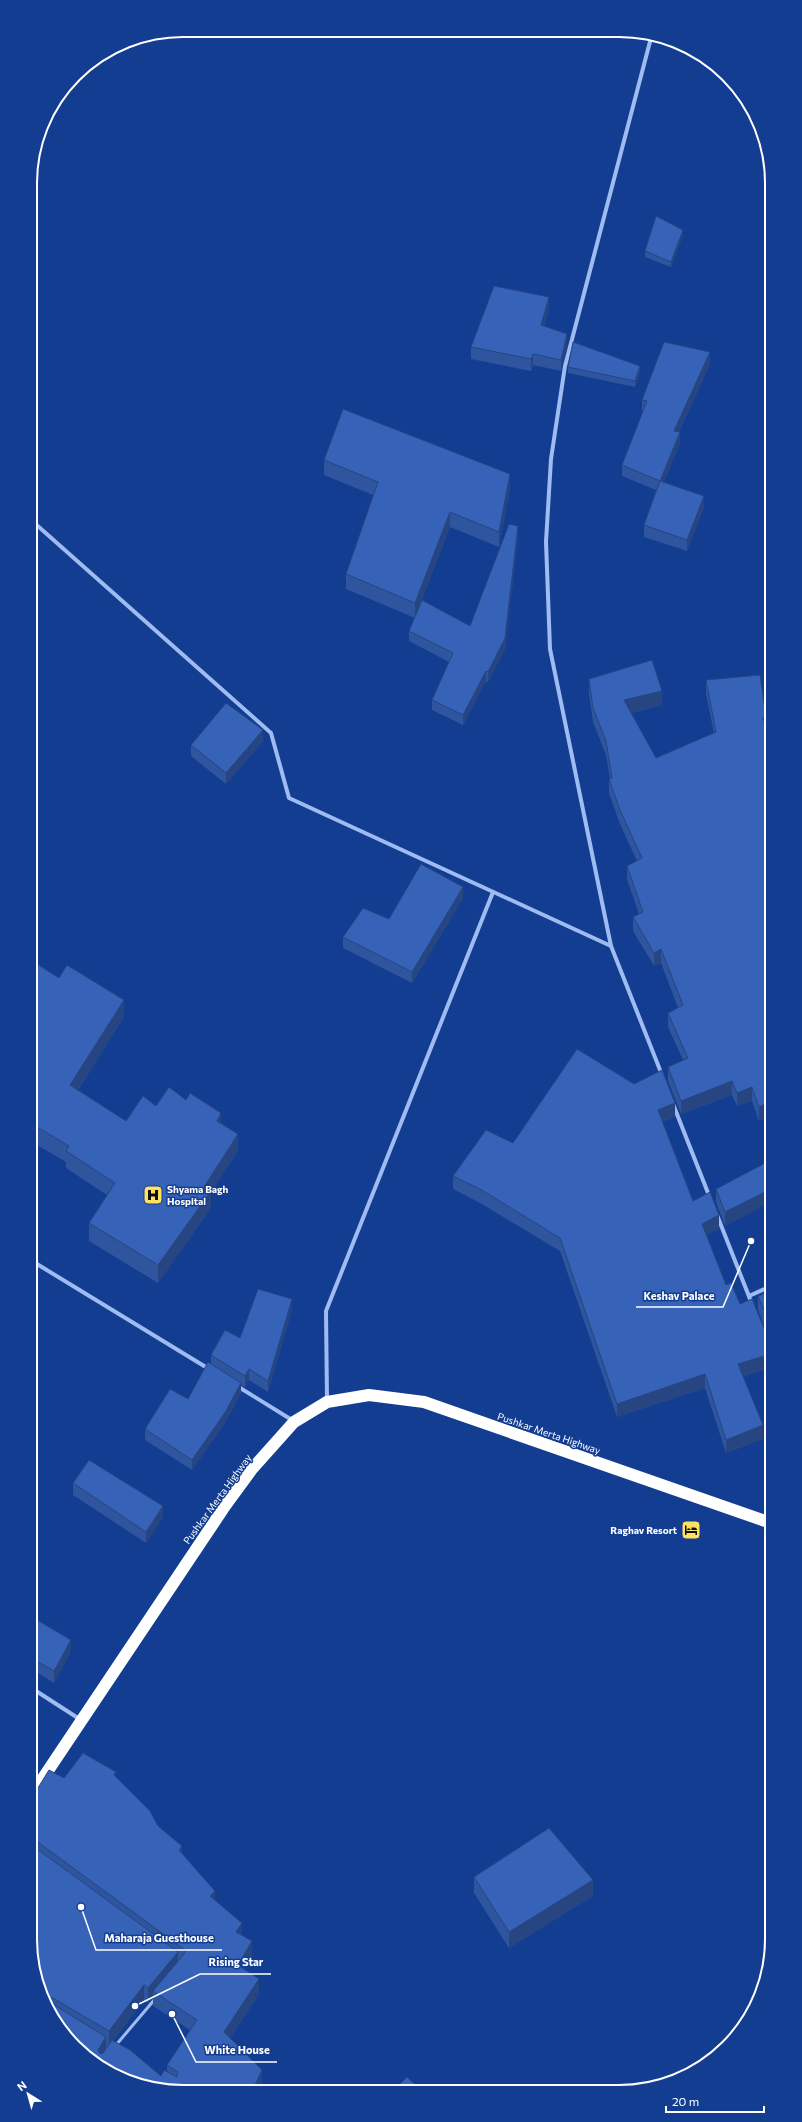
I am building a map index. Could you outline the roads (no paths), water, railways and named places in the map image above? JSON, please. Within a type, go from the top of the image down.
[{"type":"highway","name":"Pushkar Merta Highway","points":[[37,1787],[252,1469],[294,1422],[328,1402],[369,1395],[424,1402],[765,1521]]},
{"type":"street","points":[[650,41],[565,366],[551,459],[546,542],[550,649],[611,946],[663,1077]]},
{"type":"street","points":[[37,525],[272,733],[289,798],[611,946]]},
{"type":"street","points":[[328,1402],[326,1311],[493,892]]},
{"type":"street","points":[[671,1099],[712,1201]]},
{"type":"street","points":[[715,1209],[754,1310]]},
{"type":"street","points":[[37,1264],[214,1372]]},
{"type":"street","points":[[749,1296],[765,1289]]},
{"type":"street","points":[[234,1384],[294,1422]]},
{"type":"street","points":[[37,1692],[81,1720]]},
{"type":"lane","points":[[115,2046],[156,1997]]},
{"type":"place","name":"Shyama Bagh Hospital","points":[[153,1195]]},
{"type":"place","name":"Keshav Palace","points":[[751,1241]]},
{"type":"place","name":"Raghav Resort","points":[[691,1530]]},
{"type":"place","name":"Maharaja Guesthouse","points":[[81,1907]]},
{"type":"place","name":"Rising Star","points":[[135,2006]]},
{"type":"place","name":"White House","points":[[172,2014]]}]
